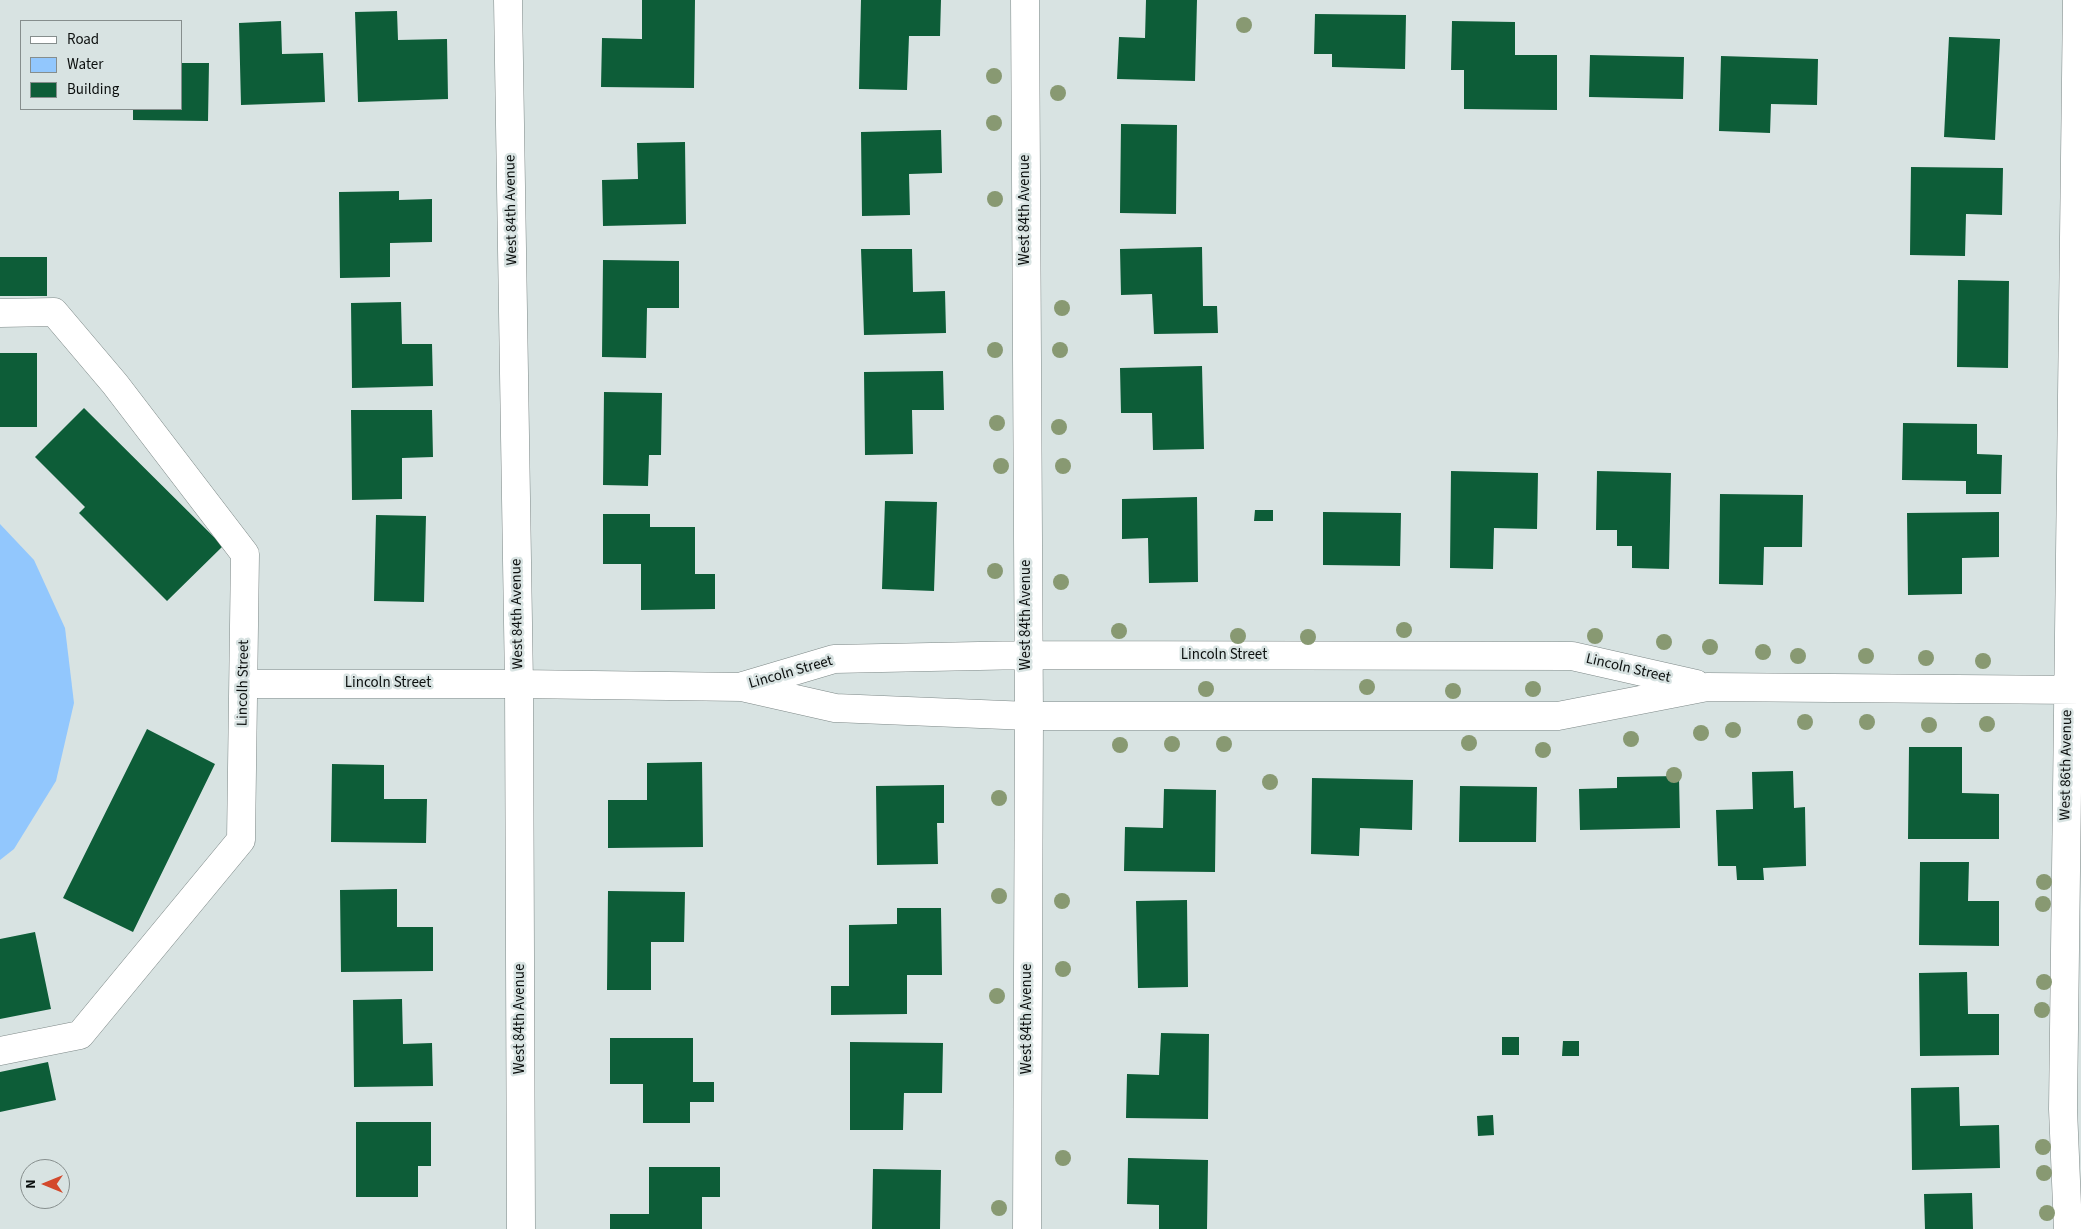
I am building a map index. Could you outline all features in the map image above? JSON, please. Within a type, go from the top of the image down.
[{"type":"street","name":"West 84th Avenue","points":[[508,0],[519,684],[522,1229]]},
{"type":"street","name":"West 84th Avenue","points":[[1025,0],[1027,655],[1029,716],[1027,1229]]},
{"type":"street","name":"West 86th Avenue","points":[[2068,1229],[2063,1099],[2074,690],[2077,0]]},
{"type":"street","name":"Lincolh Street","points":[[0,313],[54,312],[115,384],[245,554],[241,840],[80,1035],[0,1050]]},
{"type":"street","name":"Lincoln Street","points":[[742,687],[834,660],[1027,655],[1572,656],[1707,687]]},
{"type":"street","name":"Lincoln Street","points":[[244,684],[519,684],[742,687],[835,708],[1029,716],[1558,716],[1707,687],[2074,690]]},
{"type":"water","points":[[0,524],[34,560],[65,628],[74,703],[56,781],[14,849],[0,860]]},
{"type":"building","points":[[642,0],[695,0],[694,88],[601,87],[602,38],[642,39]]},
{"type":"building","points":[[861,0],[941,0],[940,36],[909,36],[907,90],[859,89]]},
{"type":"building","points":[[1146,0],[1197,0],[1195,81],[1117,79],[1119,37],[1145,38]]},
{"type":"building","points":[[397,11],[398,40],[447,39],[448,99],[358,102],[355,12]]},
{"type":"building","points":[[1315,14],[1406,15],[1405,69],[1332,67],[1332,54],[1314,54]]},
{"type":"building","points":[[281,21],[282,54],[323,53],[325,102],[241,105],[239,23]]},
{"type":"building","points":[[1452,21],[1515,22],[1515,55],[1557,55],[1557,110],[1464,109],[1464,70],[1451,70]]},
{"type":"building","points":[[1949,37],[2000,39],[1995,140],[1944,137]]},
{"type":"building","points":[[1590,55],[1684,57],[1683,99],[1589,97]]},
{"type":"building","points":[[1721,56],[1818,59],[1817,105],[1771,104],[1770,133],[1719,131]]},
{"type":"building","points":[[182,63],[209,63],[208,121],[133,120],[133,110],[182,110]]},
{"type":"building","points":[[1121,124],[1177,125],[1176,214],[1120,213]]},
{"type":"building","points":[[941,130],[942,173],[909,174],[910,215],[862,216],[861,132]]},
{"type":"building","points":[[685,142],[686,224],[603,226],[602,180],[638,179],[637,143]]},
{"type":"building","points":[[1911,167],[2003,168],[2002,215],[1966,214],[1965,256],[1910,255]]},
{"type":"building","points":[[399,191],[399,200],[432,199],[432,242],[390,243],[390,277],[340,278],[339,192]]},
{"type":"building","points":[[1202,247],[1203,306],[1217,306],[1218,333],[1154,334],[1152,294],[1121,295],[1120,249]]},
{"type":"building","points":[[861,249],[912,249],[913,292],[945,291],[946,333],[864,335]]},
{"type":"building","points":[[0,257],[47,257],[47,296],[0,296]]},
{"type":"building","points":[[603,260],[679,261],[679,308],[647,308],[646,358],[602,357]]},
{"type":"building","points":[[1958,280],[2009,281],[2008,368],[1957,367]]},
{"type":"building","points":[[401,302],[402,344],[432,344],[433,386],[352,388],[351,303]]},
{"type":"building","points":[[0,353],[37,353],[37,427],[0,427]]},
{"type":"building","points":[[1202,366],[1204,449],[1153,450],[1152,413],[1121,413],[1120,368]]},
{"type":"building","points":[[943,371],[944,410],[912,410],[913,454],[865,455],[864,372]]},
{"type":"building","points":[[604,392],[662,393],[661,455],[649,455],[648,486],[603,485]]},
{"type":"building","points":[[84,408],[223,546],[167,601],[79,513],[85,507],[35,457]]},
{"type":"building","points":[[351,410],[432,410],[433,457],[402,458],[402,499],[352,500]]},
{"type":"building","points":[[1903,423],[1977,424],[1977,454],[2002,455],[2001,494],[1966,494],[1966,481],[1902,480]]},
{"type":"building","points":[[1451,471],[1538,473],[1537,529],[1494,528],[1493,569],[1450,568]]},
{"type":"building","points":[[1597,471],[1671,473],[1669,569],[1632,568],[1632,546],[1617,546],[1617,530],[1596,530]]},
{"type":"building","points":[[1720,494],[1803,495],[1802,547],[1764,547],[1763,585],[1719,584]]},
{"type":"building","points":[[1197,497],[1198,582],[1149,583],[1148,538],[1122,539],[1122,499]]},
{"type":"building","points":[[885,501],[937,502],[934,591],[882,589]]},
{"type":"building","points":[[1255,510],[1273,510],[1273,521],[1254,521]]},
{"type":"building","points":[[1323,512],[1401,513],[1400,566],[1323,565]]},
{"type":"building","points":[[1999,512],[1999,557],[1962,558],[1962,594],[1908,595],[1907,513]]},
{"type":"building","points":[[603,514],[650,514],[650,527],[695,527],[695,574],[715,574],[715,609],[641,610],[641,564],[603,564]]},
{"type":"building","points":[[376,515],[426,516],[424,602],[374,601]]},
{"type":"building","points":[[147,729],[215,764],[133,932],[63,898]]},
{"type":"building","points":[[1909,747],[1962,747],[1962,793],[1999,794],[1999,839],[1908,839]]},
{"type":"building","points":[[702,762],[703,847],[608,848],[608,800],[647,800],[647,763]]},
{"type":"building","points":[[332,764],[384,765],[384,799],[427,799],[426,843],[331,842]]},
{"type":"building","points":[[1793,771],[1794,808],[1805,807],[1806,866],[1763,868],[1764,880],[1737,880],[1736,866],[1718,866],[1716,810],[1753,809],[1752,772]]},
{"type":"building","points":[[1679,776],[1680,828],[1580,830],[1579,789],[1617,788],[1617,777]]},
{"type":"building","points":[[1312,778],[1413,780],[1412,830],[1360,828],[1359,856],[1311,854]]},
{"type":"building","points":[[944,785],[944,823],[937,823],[938,864],[877,865],[876,786]]},
{"type":"building","points":[[1460,786],[1537,787],[1536,842],[1459,842]]},
{"type":"building","points":[[1164,789],[1216,790],[1215,872],[1124,871],[1125,827],[1163,828]]},
{"type":"building","points":[[1920,862],[1969,862],[1968,901],[1999,901],[1999,946],[1919,945]]},
{"type":"building","points":[[397,889],[397,927],[433,927],[433,971],[341,972],[340,890]]},
{"type":"building","points":[[608,891],[685,892],[684,942],[651,942],[651,990],[607,990]]},
{"type":"building","points":[[1187,900],[1188,987],[1138,988],[1136,901]]},
{"type":"building","points":[[897,908],[941,908],[942,975],[907,975],[907,1014],[831,1015],[831,986],[849,986],[849,925],[897,924]]},
{"type":"building","points":[[35,932],[51,1009],[0,1019],[0,939]]},
{"type":"building","points":[[1967,972],[1968,1014],[1999,1014],[1999,1055],[1920,1056],[1919,973]]},
{"type":"building","points":[[402,999],[403,1044],[432,1043],[433,1086],[354,1087],[353,1000]]},
{"type":"building","points":[[1161,1033],[1209,1034],[1208,1119],[1126,1118],[1127,1074],[1159,1075]]},
{"type":"building","points":[[1502,1037],[1519,1037],[1519,1055],[1502,1055]]},
{"type":"building","points":[[610,1038],[693,1038],[693,1082],[714,1082],[714,1102],[690,1102],[690,1123],[643,1123],[643,1084],[610,1084]]},
{"type":"building","points":[[1563,1041],[1579,1041],[1579,1056],[1562,1056]]},
{"type":"building","points":[[850,1042],[943,1043],[942,1093],[904,1093],[903,1130],[850,1130]]},
{"type":"building","points":[[48,1062],[56,1100],[0,1112],[0,1072]]},
{"type":"building","points":[[1959,1087],[1960,1126],[1999,1125],[2000,1168],[1912,1170],[1911,1088]]},
{"type":"building","points":[[1493,1115],[1494,1135],[1478,1136],[1477,1116]]},
{"type":"building","points":[[356,1122],[431,1122],[431,1166],[418,1166],[418,1197],[356,1197]]},
{"type":"building","points":[[1128,1158],[1208,1160],[1207,1229],[1159,1229],[1159,1205],[1127,1204]]},
{"type":"building","points":[[649,1167],[720,1167],[720,1197],[702,1197],[702,1229],[610,1229],[610,1214],[649,1214]]},
{"type":"building","points":[[873,1169],[941,1170],[940,1229],[872,1229]]},
{"type":"building","points":[[1972,1193],[1973,1229],[1925,1229],[1924,1194]]}]
